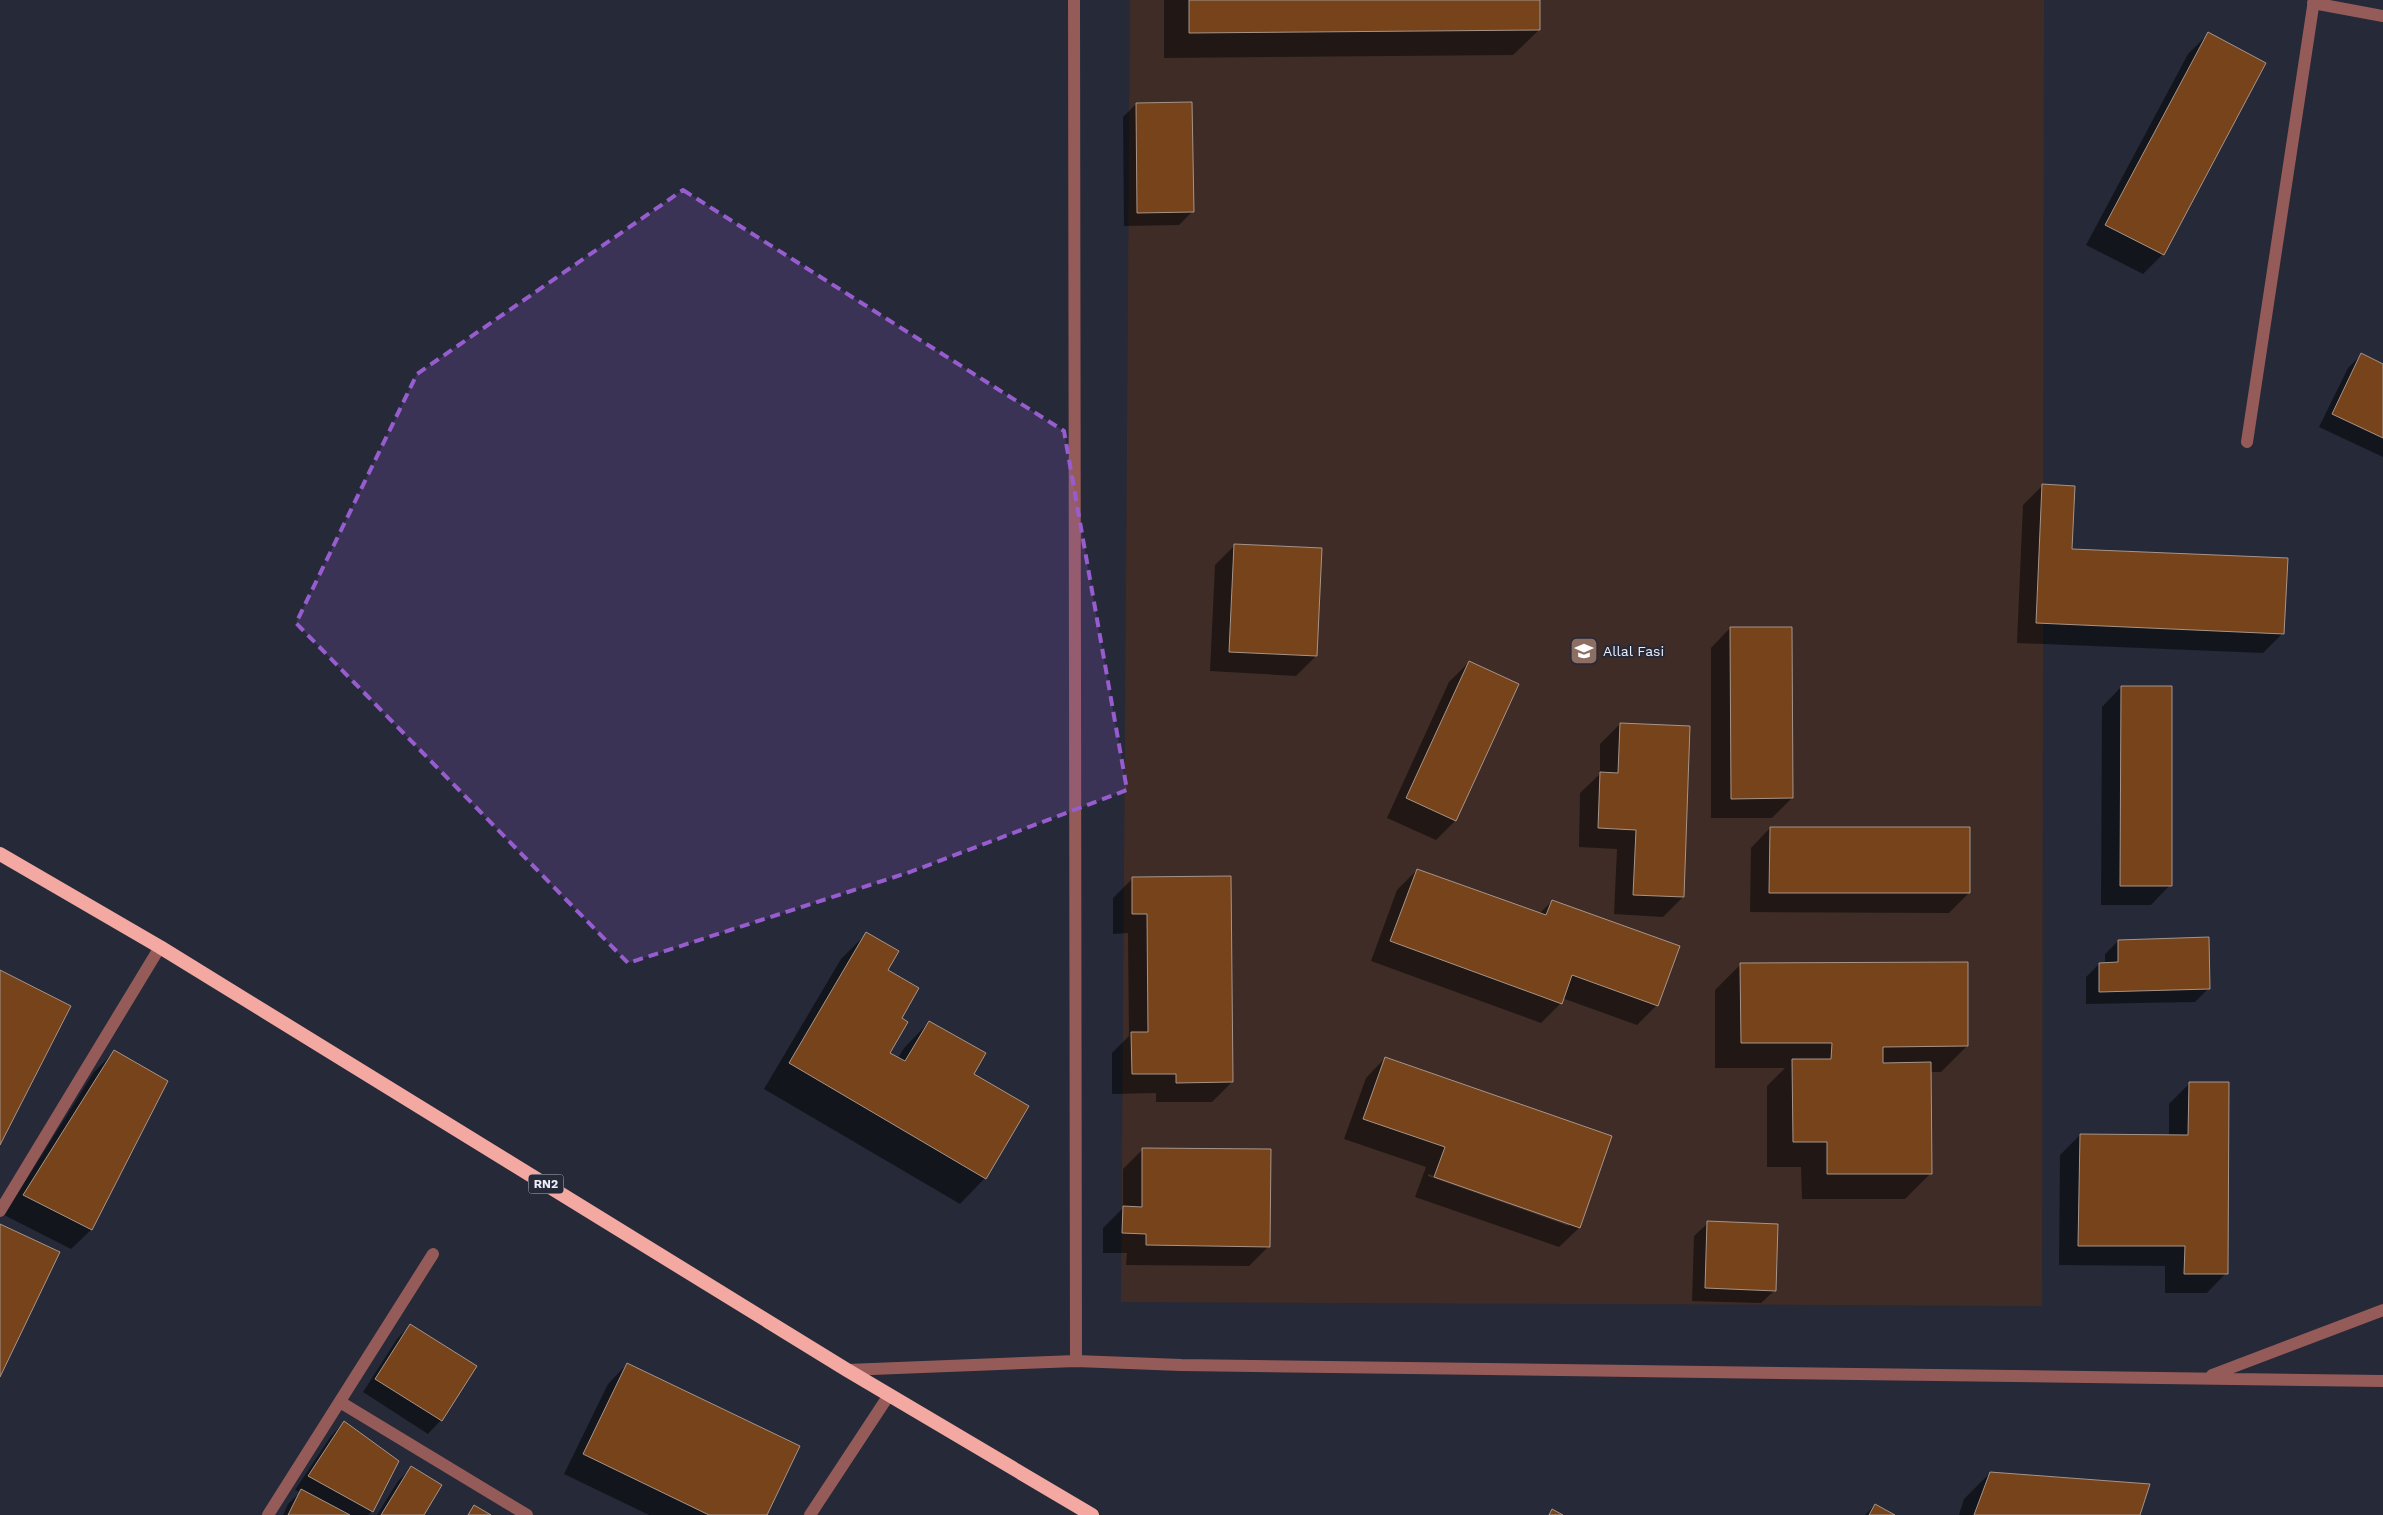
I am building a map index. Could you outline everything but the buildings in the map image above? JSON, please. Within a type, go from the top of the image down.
[{"type":"highway","name":"RN2","points":[[0,854],[160,948],[847,1370],[1092,1515]]},
{"type":"street","points":[[1074,0],[1076,1361]]},
{"type":"street","points":[[2247,442],[2313,2],[2383,16]]},
{"type":"street","points":[[1,1208],[160,948]]},
{"type":"street","points":[[268,1515],[433,1254]]},
{"type":"street","points":[[2206,1378],[2383,1310]]},
{"type":"street","points":[[847,1370],[1076,1361],[1181,1365],[2383,1381]]},
{"type":"street","points":[[810,1515],[889,1394]]},
{"type":"street","points":[[340,1402],[527,1515]]},
{"type":"highlighted area","points":[[683,190],[1064,431],[1127,790],[910,872],[628,963],[296,623],[417,374]]},
{"type":"shaded area","name":"Allal Fasi","points":[[1130,0],[2044,0],[2042,1306],[1121,1302]]},
{"type":"place","name":"Allal Fasi","points":[[1584,651]]}]
